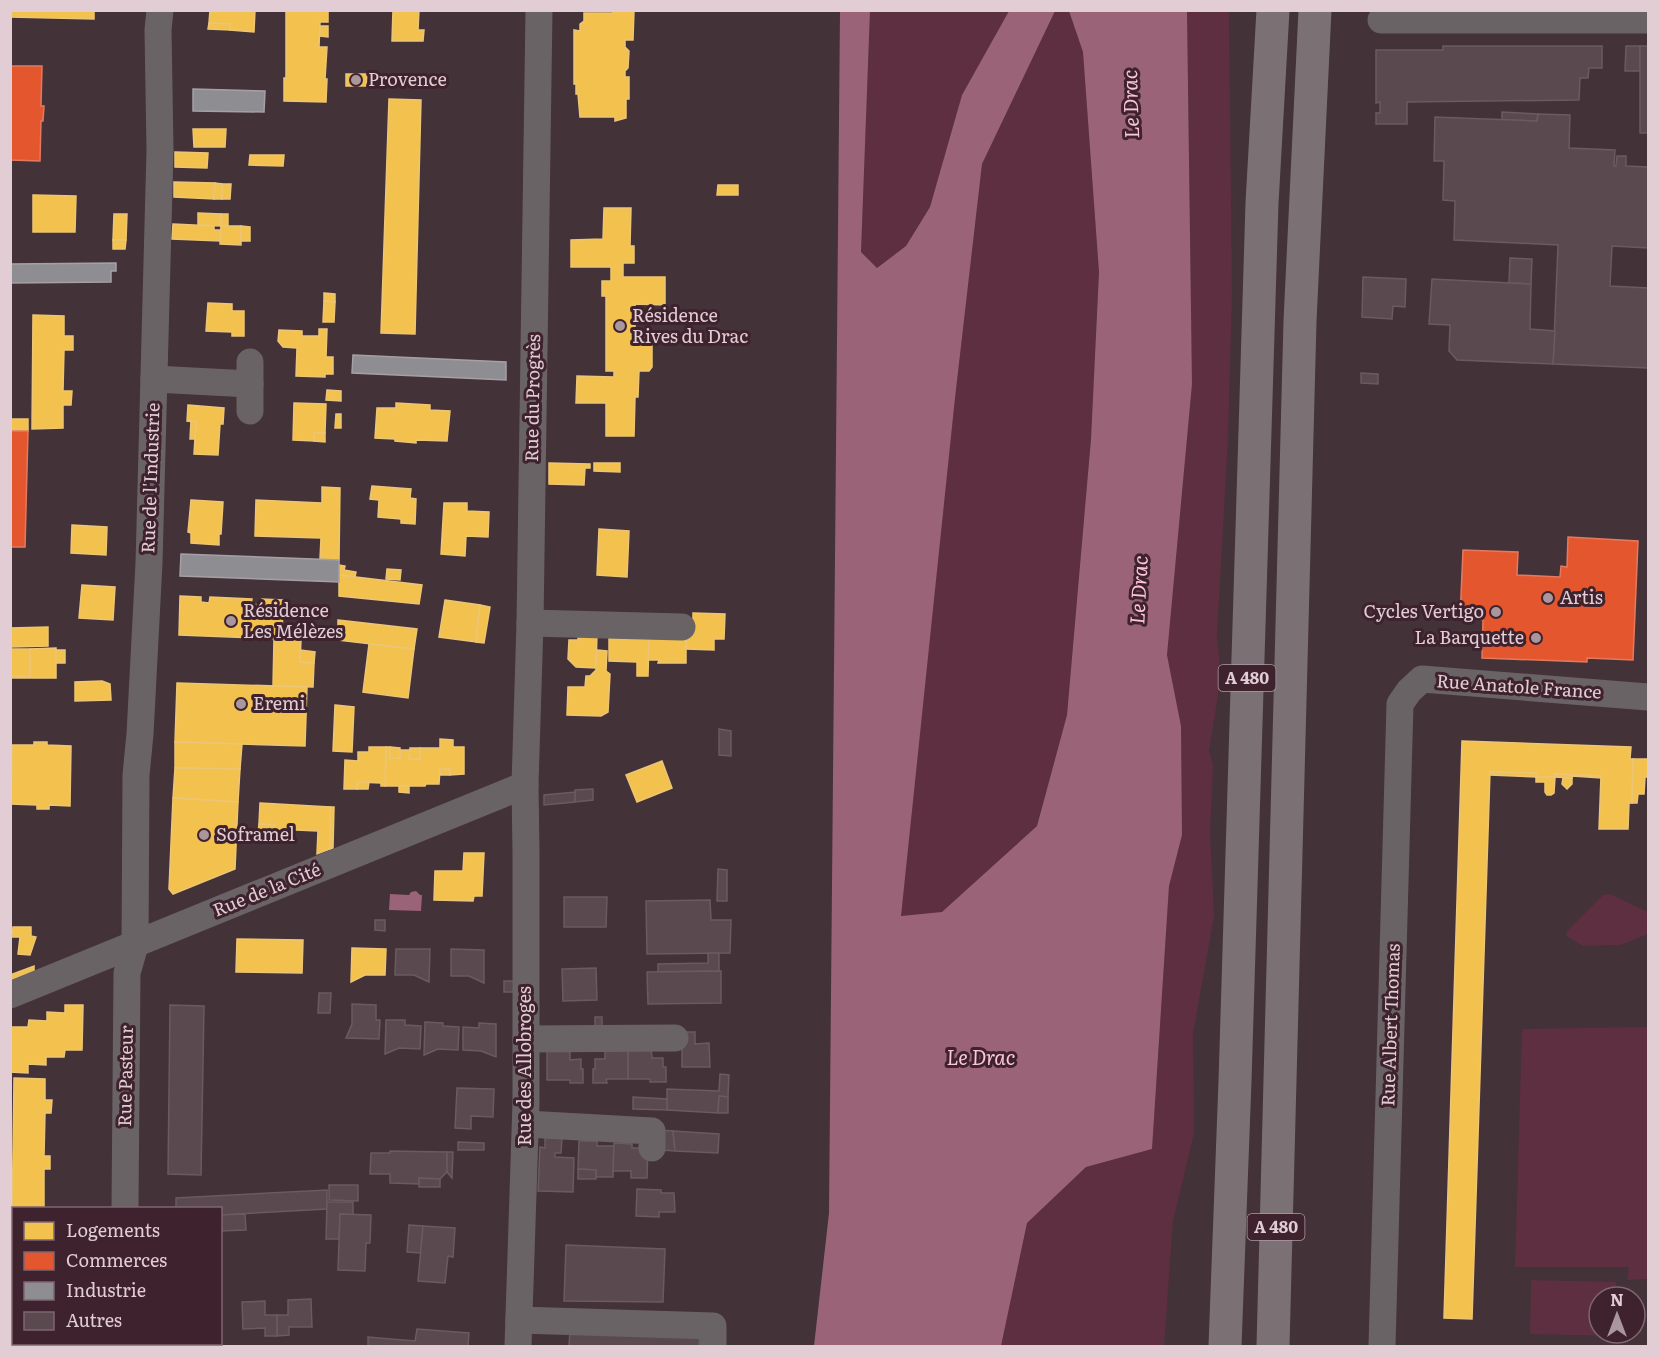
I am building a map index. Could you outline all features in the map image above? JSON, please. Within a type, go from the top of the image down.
[{"type":"highway","name":"A 480","points":[[1225,1347],[1262,203],[1273,10]]},
{"type":"highway","name":"A 480","points":[[1273,1347],[1300,321],[1315,10]]},
{"type":"street","name":"Rue de l'Industrie","points":[[135,945],[136,775],[148,574],[154,379],[160,150],[158,30],[160,10]]},
{"type":"street","name":"Rue du Progrès","points":[[525,785],[530,623],[539,10]]},
{"type":"street","points":[[1381,20],[1648,20]]},
{"type":"street","points":[[154,379],[250,373],[250,411]]},
{"type":"street","points":[[530,623],[682,627]]},
{"type":"street","name":"Rue Anatole France","points":[[1400,704],[1409,691],[1422,679],[1648,697]]},
{"type":"street","name":"Rue Albert Thomas","points":[[1382,1347],[1400,704]]},
{"type":"street","name":"Rue de la Cité","points":[[10,995],[525,785]]},
{"type":"street","name":"Rue des Allobroges","points":[[519,1333],[526,1124],[525,785]]},
{"type":"street","name":"Rue Pasteur","points":[[125,1207],[127,973],[135,945]]},
{"type":"street","points":[[526,1039],[675,1038]]},
{"type":"street","points":[[526,1124],[652,1131],[652,1148]]},
{"type":"street","points":[[519,1333],[713,1326],[713,1347]]},
{"type":"shaded area","points":[[870,11],[1009,11],[962,95],[930,207],[906,246],[877,268],[861,252]]},
{"type":"shaded area","points":[[1055,11],[1069,11],[1083,52],[1099,272],[1091,439],[1067,715],[1037,826],[942,913],[900,916],[982,164]]},
{"type":"shaded area","points":[[1187,11],[1229,11],[1232,295],[1228,437],[1217,636],[1221,677],[1209,751],[1213,765],[1210,833],[1214,916],[1193,1034],[1194,1133],[1173,1221],[1164,1346],[1001,1346],[1027,1223],[1086,1167],[1152,1149],[1169,886],[1182,835],[1181,726],[1167,655],[1192,384]]},
{"type":"shaded area","points":[[1610,894],[1648,912],[1648,934],[1621,945],[1583,946],[1566,936],[1567,931],[1603,895]]},
{"type":"shaded area","points":[[1648,1027],[1648,1279],[1627,1280],[1629,1267],[1515,1267],[1522,1029]]},
{"type":"shaded area","points":[[1531,1280],[1616,1282],[1616,1285],[1587,1285],[1587,1335],[1530,1334]]},
{"type":"water","name":"Le Drac","points":[[840,11],[870,11],[861,252],[877,268],[906,246],[930,207],[962,95],[1009,11],[1055,11],[982,164],[901,916],[942,912],[1037,826],[1067,715],[1091,439],[1099,272],[1083,52],[1069,11],[1187,11],[1192,384],[1167,655],[1181,726],[1182,835],[1169,886],[1152,1149],[1086,1167],[1027,1223],[1001,1346],[814,1346],[829,1213]]},
{"type":"water","points":[[416,891],[422,895],[421,911],[389,910],[390,894],[409,895]]},
{"type":"building: Logements","points":[[10,10],[94,10],[94,19],[10,17]]},
{"type":"building: Logements","points":[[210,10],[255,10],[254,32],[230,30],[230,24],[209,23]]},
{"type":"building: Logements","points":[[286,10],[328,10],[328,22],[320,22],[319,47],[327,47],[326,102],[284,101]]},
{"type":"building: Logements","points":[[393,10],[419,10],[418,30],[424,30],[423,41],[392,41]]},
{"type":"building: Logements","points":[[613,10],[634,10],[633,40],[625,40],[625,47],[629,51],[628,68],[625,71],[625,77],[629,77],[626,118],[615,121],[615,117],[580,117],[578,94],[576,94],[576,84],[574,84],[574,30],[580,31],[584,13],[613,13]]},
{"type":"building: Logements","points":[[209,23],[230,24],[230,30],[208,29]]},
{"type":"building: Logements","points":[[320,26],[328,26],[328,37],[320,36]]},
{"type":"building: Logements","name":"Provence","points":[[346,74],[367,74],[366,86],[346,86]]},
{"type":"building: Logements","points":[[389,99],[421,100],[415,334],[381,333]]},
{"type":"building: Logements","points":[[193,129],[226,129],[225,147],[194,147]]},
{"type":"building: Logements","points":[[175,152],[208,153],[207,168],[175,167]]},
{"type":"building: Logements","points":[[250,155],[284,155],[283,166],[249,165]]},
{"type":"building: Logements","points":[[174,182],[215,183],[214,199],[174,197]]},
{"type":"building: Logements","points":[[215,183],[222,184],[222,199],[214,199]]},
{"type":"building: Logements","points":[[222,184],[231,184],[230,199],[222,199]]},
{"type":"building: Logements","points":[[718,185],[738,185],[738,195],[717,195]]},
{"type":"building: Logements","points":[[33,195],[76,196],[75,232],[33,232]]},
{"type":"building: Logements","name":"Résidence Rives du Drac","points":[[604,208],[631,208],[630,246],[634,246],[634,263],[623,263],[623,277],[665,277],[665,305],[635,304],[635,336],[648,335],[652,340],[652,367],[649,371],[639,371],[638,397],[635,397],[634,436],[606,436],[606,403],[576,403],[577,376],[614,377],[614,371],[606,371],[606,296],[602,296],[602,281],[611,281],[611,267],[571,267],[571,240],[603,239]]},
{"type":"building: Logements","points":[[198,213],[221,214],[221,226],[198,225]]},
{"type":"building: Logements","points":[[114,214],[127,214],[126,240],[113,240]]},
{"type":"building: Logements","points":[[221,214],[228,214],[228,226],[221,226]]},
{"type":"building: Logements","points":[[173,224],[214,226],[214,230],[221,230],[220,241],[172,239]]},
{"type":"building: Logements","points":[[221,226],[241,226],[241,245],[220,244]]},
{"type":"building: Logements","points":[[241,226],[250,227],[250,241],[241,241]]},
{"type":"building: Logements","points":[[113,240],[126,240],[125,249],[113,249]]},
{"type":"building: Logements","points":[[324,293],[335,294],[335,302],[324,301]]},
{"type":"building: Logements","points":[[324,301],[335,302],[334,322],[323,322]]},
{"type":"building: Logements","points":[[208,303],[232,304],[232,311],[244,311],[244,336],[232,336],[232,332],[206,331]]},
{"type":"building: Logements","points":[[33,315],[64,316],[64,336],[73,336],[73,350],[64,350],[63,391],[72,391],[71,405],[63,405],[63,428],[32,429]]},
{"type":"building: Logements","points":[[319,329],[327,329],[326,357],[333,357],[333,374],[325,374],[325,377],[296,376],[297,348],[283,347],[278,341],[279,330],[302,331],[302,336],[319,336]]},
{"type":"building: Logements","points":[[327,390],[341,391],[341,401],[326,400]]},
{"type":"building: Logements","points":[[294,403],[326,404],[325,433],[314,433],[314,441],[293,440]]},
{"type":"building: Logements","points":[[396,403],[430,405],[430,410],[450,411],[447,441],[416,440],[416,443],[375,438],[377,408],[396,408]]},
{"type":"building: Logements","points":[[188,405],[224,408],[223,424],[220,424],[218,455],[194,454],[196,422],[187,421]]},
{"type":"building: Logements","points":[[336,414],[341,414],[341,428],[335,428]]},
{"type":"building: Logements","points":[[10,419],[28,419],[28,431],[10,431]]},
{"type":"building: Logements","points":[[191,421],[196,422],[195,439],[190,439]]},
{"type":"building: Logements","points":[[314,433],[325,433],[325,442],[314,441]]},
{"type":"building: Logements","points":[[549,463],[590,464],[590,468],[585,468],[584,485],[549,484]]},
{"type":"building: Logements","points":[[594,463],[620,463],[620,472],[594,471]]},
{"type":"building: Logements","points":[[372,486],[411,489],[410,498],[416,499],[415,524],[401,523],[401,519],[378,517],[379,500],[370,499]]},
{"type":"building: Logements","points":[[322,487],[340,488],[339,560],[320,559],[321,538],[255,536],[256,500],[322,503]]},
{"type":"building: Logements","points":[[191,500],[223,502],[219,545],[191,543],[191,533],[188,532]]},
{"type":"building: Logements","points":[[444,503],[467,503],[467,511],[489,512],[488,537],[466,536],[465,556],[441,554]]},
{"type":"building: Logements","points":[[72,525],[107,527],[106,555],[71,553]]},
{"type":"building: Logements","points":[[599,529],[629,531],[627,577],[597,575]]},
{"type":"building: Logements","points":[[339,565],[345,566],[344,570],[356,572],[355,577],[339,575]]},
{"type":"building: Logements","points":[[387,569],[401,570],[400,580],[386,579]]},
{"type":"building: Logements","points":[[339,575],[422,585],[419,604],[339,596]]},
{"type":"building: Logements","points":[[82,585],[115,587],[113,620],[79,618]]},
{"type":"building: Logements","name":"Résidence Les Mélèzes","points":[[180,596],[201,597],[201,602],[209,603],[210,597],[252,599],[251,604],[261,605],[262,599],[283,600],[282,639],[179,635]]},
{"type":"building: Logements","points":[[445,600],[480,605],[476,642],[439,637]]},
{"type":"building: Logements","points":[[480,605],[490,607],[484,643],[476,642]]},
{"type":"building: Logements","points":[[693,613],[725,614],[724,639],[714,639],[714,650],[686,649],[687,622],[693,622]]},
{"type":"building: Logements","points":[[338,620],[417,629],[414,649],[338,640]]},
{"type":"building: Logements","points":[[48,627],[48,646],[10,647],[10,628]]},
{"type":"building: Logements","points":[[578,628],[597,633],[596,668],[576,667],[568,659],[569,640],[578,640]]},
{"type":"building: Logements","points":[[609,635],[649,638],[648,676],[637,676],[637,662],[609,661]]},
{"type":"building: Logements","points":[[686,636],[686,663],[658,663],[659,660],[648,660],[649,638]]},
{"type":"building: Logements","points":[[274,639],[301,640],[300,662],[314,663],[313,687],[273,686]]},
{"type":"building: Logements","points":[[369,644],[414,649],[408,698],[363,692]]},
{"type":"building: Logements","points":[[56,648],[56,678],[10,678],[10,676],[30,676],[30,649]]},
{"type":"building: Logements","points":[[10,649],[30,649],[30,676],[10,676]]},
{"type":"building: Logements","points":[[56,650],[65,650],[65,663],[56,663]]},
{"type":"building: Logements","points":[[300,650],[315,652],[314,663],[300,662]]},
{"type":"building: Logements","points":[[597,650],[607,651],[606,671],[610,674],[608,712],[601,716],[567,715],[568,687],[585,687],[586,676],[590,676],[596,670]]},
{"type":"building: Logements","points":[[102,681],[110,684],[111,700],[75,701],[75,682]]},
{"type":"building: Logements","name":"Eremi","points":[[177,683],[307,687],[305,746],[175,742]]},
{"type":"building: Logements","points":[[335,705],[354,707],[352,752],[333,751]]},
{"type":"building: Logements","points":[[440,739],[453,740],[453,747],[464,747],[464,774],[450,775],[450,769],[440,769],[439,784],[385,786],[386,747],[390,747],[390,758],[400,758],[400,750],[410,750],[409,759],[420,759],[420,748],[440,748]]},
{"type":"building: Logements","points":[[1462,741],[1631,747],[1630,759],[1633,759],[1632,803],[1629,803],[1628,829],[1599,829],[1601,776],[1555,774],[1555,777],[1536,777],[1536,773],[1490,772],[1472,1319],[1444,1318]]},
{"type":"building: Logements","points":[[34,742],[71,746],[70,806],[49,805],[49,809],[37,809],[37,805],[11,804],[12,745],[34,745]]},
{"type":"building: Logements","points":[[175,742],[242,744],[240,769],[175,768]]},
{"type":"building: Logements","points":[[369,747],[386,747],[385,786],[381,786],[381,783],[357,782],[357,789],[344,789],[345,760],[358,761],[358,752],[369,752]]},
{"type":"building: Logements","points":[[390,747],[400,748],[400,758],[390,758]]},
{"type":"building: Logements","points":[[410,748],[420,748],[420,759],[409,759]]},
{"type":"building: Logements","points":[[1633,759],[1648,759],[1648,777],[1645,777],[1644,794],[1638,794],[1637,803],[1632,803]]},
{"type":"building: Logements","points":[[662,761],[672,788],[637,802],[626,775]]},
{"type":"building: Logements","points":[[175,768],[240,769],[238,802],[173,798]]},
{"type":"building: Logements","points":[[440,769],[450,769],[450,775],[440,775]]},
{"type":"building: Logements","points":[[1490,772],[1536,773],[1536,777],[1490,775]]},
{"type":"building: Logements","points":[[1555,774],[1601,776],[1601,778],[1555,777]]},
{"type":"building: Logements","points":[[1536,777],[1555,777],[1554,793],[1547,795],[1545,782],[1536,782]]},
{"type":"building: Logements","points":[[1563,778],[1572,778],[1572,784],[1567,789],[1562,784]]},
{"type":"building: Logements","points":[[357,782],[369,782],[368,789],[357,789]]},
{"type":"building: Logements","points":[[399,786],[409,786],[409,793],[399,792]]},
{"type":"building: Logements","name":"Soframel","points":[[173,798],[238,802],[235,869],[173,894],[169,889]]},
{"type":"building: Logements","points":[[260,803],[330,807],[330,849],[317,854],[318,831],[274,829],[274,825],[259,824]]},
{"type":"building: Logements","points":[[330,807],[334,807],[333,848],[330,849]]},
{"type":"building: Logements","points":[[259,824],[274,825],[273,834],[258,832]]},
{"type":"building: Logements","points":[[464,853],[484,853],[482,896],[474,896],[473,901],[434,900],[435,871],[463,871]]},
{"type":"building: Logements","points":[[13,927],[31,927],[31,936],[36,937],[30,955],[18,954],[20,937],[12,937]]},
{"type":"building: Logements","points":[[237,939],[303,940],[302,973],[236,972]]},
{"type":"building: Logements","points":[[352,948],[386,949],[385,975],[365,975],[351,982]]},
{"type":"building: Logements","points":[[34,966],[34,971],[10,980],[10,975]]},
{"type":"building: Logements","points":[[65,1005],[83,1005],[82,1050],[65,1050],[64,1057],[46,1057],[46,1065],[28,1064],[28,1073],[10,1072],[11,1027],[28,1027],[29,1020],[47,1021],[47,1012],[65,1013]]},
{"type":"building: Logements","points":[[14,1078],[45,1079],[45,1100],[52,1100],[51,1113],[45,1113],[44,1156],[50,1156],[50,1169],[44,1169],[44,1207],[12,1207]]},
{"type":"building: Logements","points":[[12,1227],[12,1302],[11,1302]]},
{"type":"building: Commerces","points":[[10,66],[42,66],[41,106],[44,106],[43,121],[41,121],[40,161],[10,160]]},
{"type":"building: Commerces","points":[[10,431],[28,431],[25,547],[10,547]]},
{"type":"building: Commerces","name":"Artis","points":[[1568,537],[1638,541],[1633,660],[1587,658],[1587,662],[1482,658],[1483,620],[1460,619],[1463,550],[1518,552],[1517,575],[1560,577],[1561,566],[1567,567]]},
{"type":"building: Industrie","points":[[193,89],[265,91],[264,112],[193,111]]},
{"type":"building: Industrie","points":[[116,263],[116,271],[111,271],[111,282],[10,283],[10,264]]},
{"type":"building: Industrie","points":[[353,355],[506,362],[506,380],[352,373]]},
{"type":"building: Industrie","points":[[181,554],[339,560],[339,582],[180,576]]},
{"type":"building: Autres","points":[[1443,46],[1602,46],[1602,68],[1589,68],[1588,78],[1580,78],[1579,100],[1407,102],[1407,124],[1376,124],[1376,113],[1380,113],[1380,102],[1376,103],[1376,50],[1443,50]]},
{"type":"building: Autres","points":[[1626,46],[1640,46],[1640,71],[1625,71]]},
{"type":"building: Autres","points":[[1640,46],[1648,46],[1648,133],[1640,133]]},
{"type":"building: Autres","points":[[1502,112],[1538,114],[1537,121],[1502,120]]},
{"type":"building: Autres","points":[[1538,114],[1570,115],[1569,148],[1615,150],[1614,166],[1616,166],[1617,156],[1626,156],[1626,166],[1648,167],[1648,248],[1612,246],[1610,286],[1648,288],[1648,368],[1553,364],[1558,245],[1454,240],[1455,201],[1443,200],[1444,161],[1434,161],[1435,117],[1537,121]]},
{"type":"building: Autres","points":[[1510,258],[1532,259],[1531,284],[1509,283]]},
{"type":"building: Autres","points":[[1363,277],[1406,279],[1405,307],[1393,306],[1392,319],[1362,317]]},
{"type":"building: Autres","points":[[1432,279],[1531,284],[1530,329],[1555,331],[1553,364],[1457,360],[1449,351],[1450,325],[1429,324]]},
{"type":"building: Autres","points":[[1361,373],[1378,374],[1378,384],[1361,383]]},
{"type":"building: Autres","points":[[719,729],[731,731],[731,756],[719,755]]},
{"type":"building: Autres","points":[[593,789],[593,800],[575,802],[575,790]]},
{"type":"building: Autres","points":[[575,792],[575,802],[544,805],[544,795]]},
{"type":"building: Autres","points":[[718,869],[727,870],[727,901],[717,901]]},
{"type":"building: Autres","points":[[564,897],[607,897],[606,927],[564,927]]},
{"type":"building: Autres","points":[[710,900],[711,920],[731,920],[730,953],[647,954],[646,901]]},
{"type":"building: Autres","points":[[375,920],[385,920],[385,931],[375,930]]},
{"type":"building: Autres","points":[[396,949],[430,949],[429,982],[414,975],[395,975]]},
{"type":"building: Autres","points":[[451,949],[484,950],[484,983],[469,976],[451,976]]},
{"type":"building: Autres","points":[[708,953],[719,953],[719,971],[658,972],[658,964],[708,963]]},
{"type":"building: Autres","points":[[596,968],[597,1000],[563,1001],[562,969]]},
{"type":"building: Autres","points":[[721,971],[721,1003],[648,1004],[647,972]]},
{"type":"building: Autres","points":[[504,981],[514,981],[514,992],[504,992]]},
{"type":"building: Autres","points":[[319,993],[331,993],[330,1013],[318,1013]]},
{"type":"building: Autres","points":[[352,1004],[376,1005],[376,1020],[380,1020],[379,1039],[346,1038],[352,1024]]},
{"type":"building: Autres","points":[[170,1005],[204,1006],[201,1175],[168,1174]]},
{"type":"building: Autres","points":[[595,1017],[602,1017],[602,1031],[595,1031]]},
{"type":"building: Autres","points":[[386,1020],[405,1020],[405,1025],[421,1026],[420,1049],[399,1048],[385,1054]]},
{"type":"building: Autres","points":[[425,1022],[459,1027],[458,1050],[438,1049],[424,1055]]},
{"type":"building: Autres","points":[[479,1023],[496,1024],[496,1057],[481,1051],[463,1050],[463,1027],[479,1028]]},
{"type":"building: Autres","points":[[682,1032],[695,1032],[695,1044],[709,1043],[710,1067],[682,1067]]},
{"type":"building: Autres","points":[[628,1048],[628,1079],[606,1079],[607,1083],[593,1083],[595,1059],[605,1059],[605,1049]]},
{"type":"building: Autres","points":[[628,1048],[651,1048],[652,1058],[663,1058],[663,1067],[666,1067],[666,1082],[628,1079]]},
{"type":"building: Autres","points":[[547,1050],[570,1050],[570,1060],[581,1059],[583,1083],[570,1083],[570,1080],[547,1080]]},
{"type":"building: Autres","points":[[720,1074],[729,1075],[728,1097],[719,1096],[718,1113],[667,1110],[667,1089],[719,1091]]},
{"type":"building: Autres","points":[[457,1088],[494,1089],[493,1117],[471,1116],[471,1129],[455,1128]]},
{"type":"building: Autres","points":[[719,1096],[728,1097],[728,1113],[718,1113]]},
{"type":"building: Autres","points":[[633,1097],[667,1099],[667,1110],[633,1109]]},
{"type":"building: Autres","points":[[659,1130],[673,1131],[675,1151],[661,1150]]},
{"type":"building: Autres","points":[[673,1131],[719,1134],[718,1153],[675,1151]]},
{"type":"building: Autres","points":[[545,1138],[562,1138],[561,1153],[555,1153],[555,1157],[574,1158],[573,1192],[538,1191],[540,1147],[545,1148]]},
{"type":"building: Autres","points":[[579,1141],[597,1141],[597,1146],[614,1146],[613,1177],[596,1177],[596,1170],[578,1169]]},
{"type":"building: Autres","points":[[458,1142],[484,1143],[484,1150],[458,1150]]},
{"type":"building: Autres","points":[[614,1143],[632,1144],[632,1148],[648,1148],[647,1178],[631,1178],[631,1171],[613,1171]]},
{"type":"building: Autres","points":[[390,1151],[447,1152],[447,1172],[440,1179],[419,1178],[419,1184],[390,1183],[390,1174],[370,1174],[371,1153],[390,1153]]},
{"type":"building: Autres","points":[[447,1152],[453,1152],[452,1178],[447,1172]]},
{"type":"building: Autres","points":[[578,1169],[596,1170],[596,1179],[578,1179]]},
{"type":"building: Autres","points":[[419,1178],[440,1179],[440,1187],[419,1187]]},
{"type":"building: Autres","points":[[329,1185],[358,1185],[358,1201],[329,1200]]},
{"type":"building: Autres","points":[[637,1189],[674,1193],[675,1212],[659,1212],[659,1217],[636,1216]]},
{"type":"building: Autres","points":[[327,1190],[327,1209],[222,1215],[222,1207],[176,1207],[176,1198]]},
{"type":"building: Autres","points":[[327,1202],[353,1202],[353,1215],[340,1214],[339,1239],[326,1239]]},
{"type":"building: Autres","points":[[245,1214],[246,1230],[222,1231],[222,1215]]},
{"type":"building: Autres","points":[[340,1214],[371,1215],[370,1243],[366,1243],[365,1271],[338,1270]]},
{"type":"building: Autres","points":[[409,1225],[423,1226],[421,1253],[407,1252]]},
{"type":"building: Autres","points":[[423,1226],[455,1228],[453,1257],[448,1256],[445,1283],[418,1281]]},
{"type":"building: Autres","points":[[566,1245],[665,1249],[663,1302],[564,1301]]},
{"type":"building: Autres","points":[[311,1299],[312,1327],[289,1327],[289,1335],[277,1336],[277,1315],[288,1315],[288,1300]]},
{"type":"building: Autres","points":[[265,1301],[265,1315],[277,1315],[277,1336],[265,1336],[265,1328],[243,1329],[242,1302]]},
{"type":"building: Autres","points":[[417,1329],[469,1333],[468,1346],[368,1346],[368,1337],[415,1341]]},
{"type":"building: Autres","points":[[570,1330],[700,1334],[699,1346],[569,1346]]},
{"type":"place","name":"Provence","points":[[356,80]]},
{"type":"place","name":"Résidence Rives du Drac","points":[[620,326]]},
{"type":"place","name":"Artis","points":[[1548,598]]},
{"type":"place","name":"Cycles Vertigo","points":[[1496,612]]},
{"type":"place","name":"Résidence Les Mélèzes","points":[[231,621]]},
{"type":"place","name":"La Barquette","points":[[1536,638]]},
{"type":"place","name":"Eremi","points":[[241,704]]},
{"type":"place","name":"Soframel","points":[[204,835]]}]
